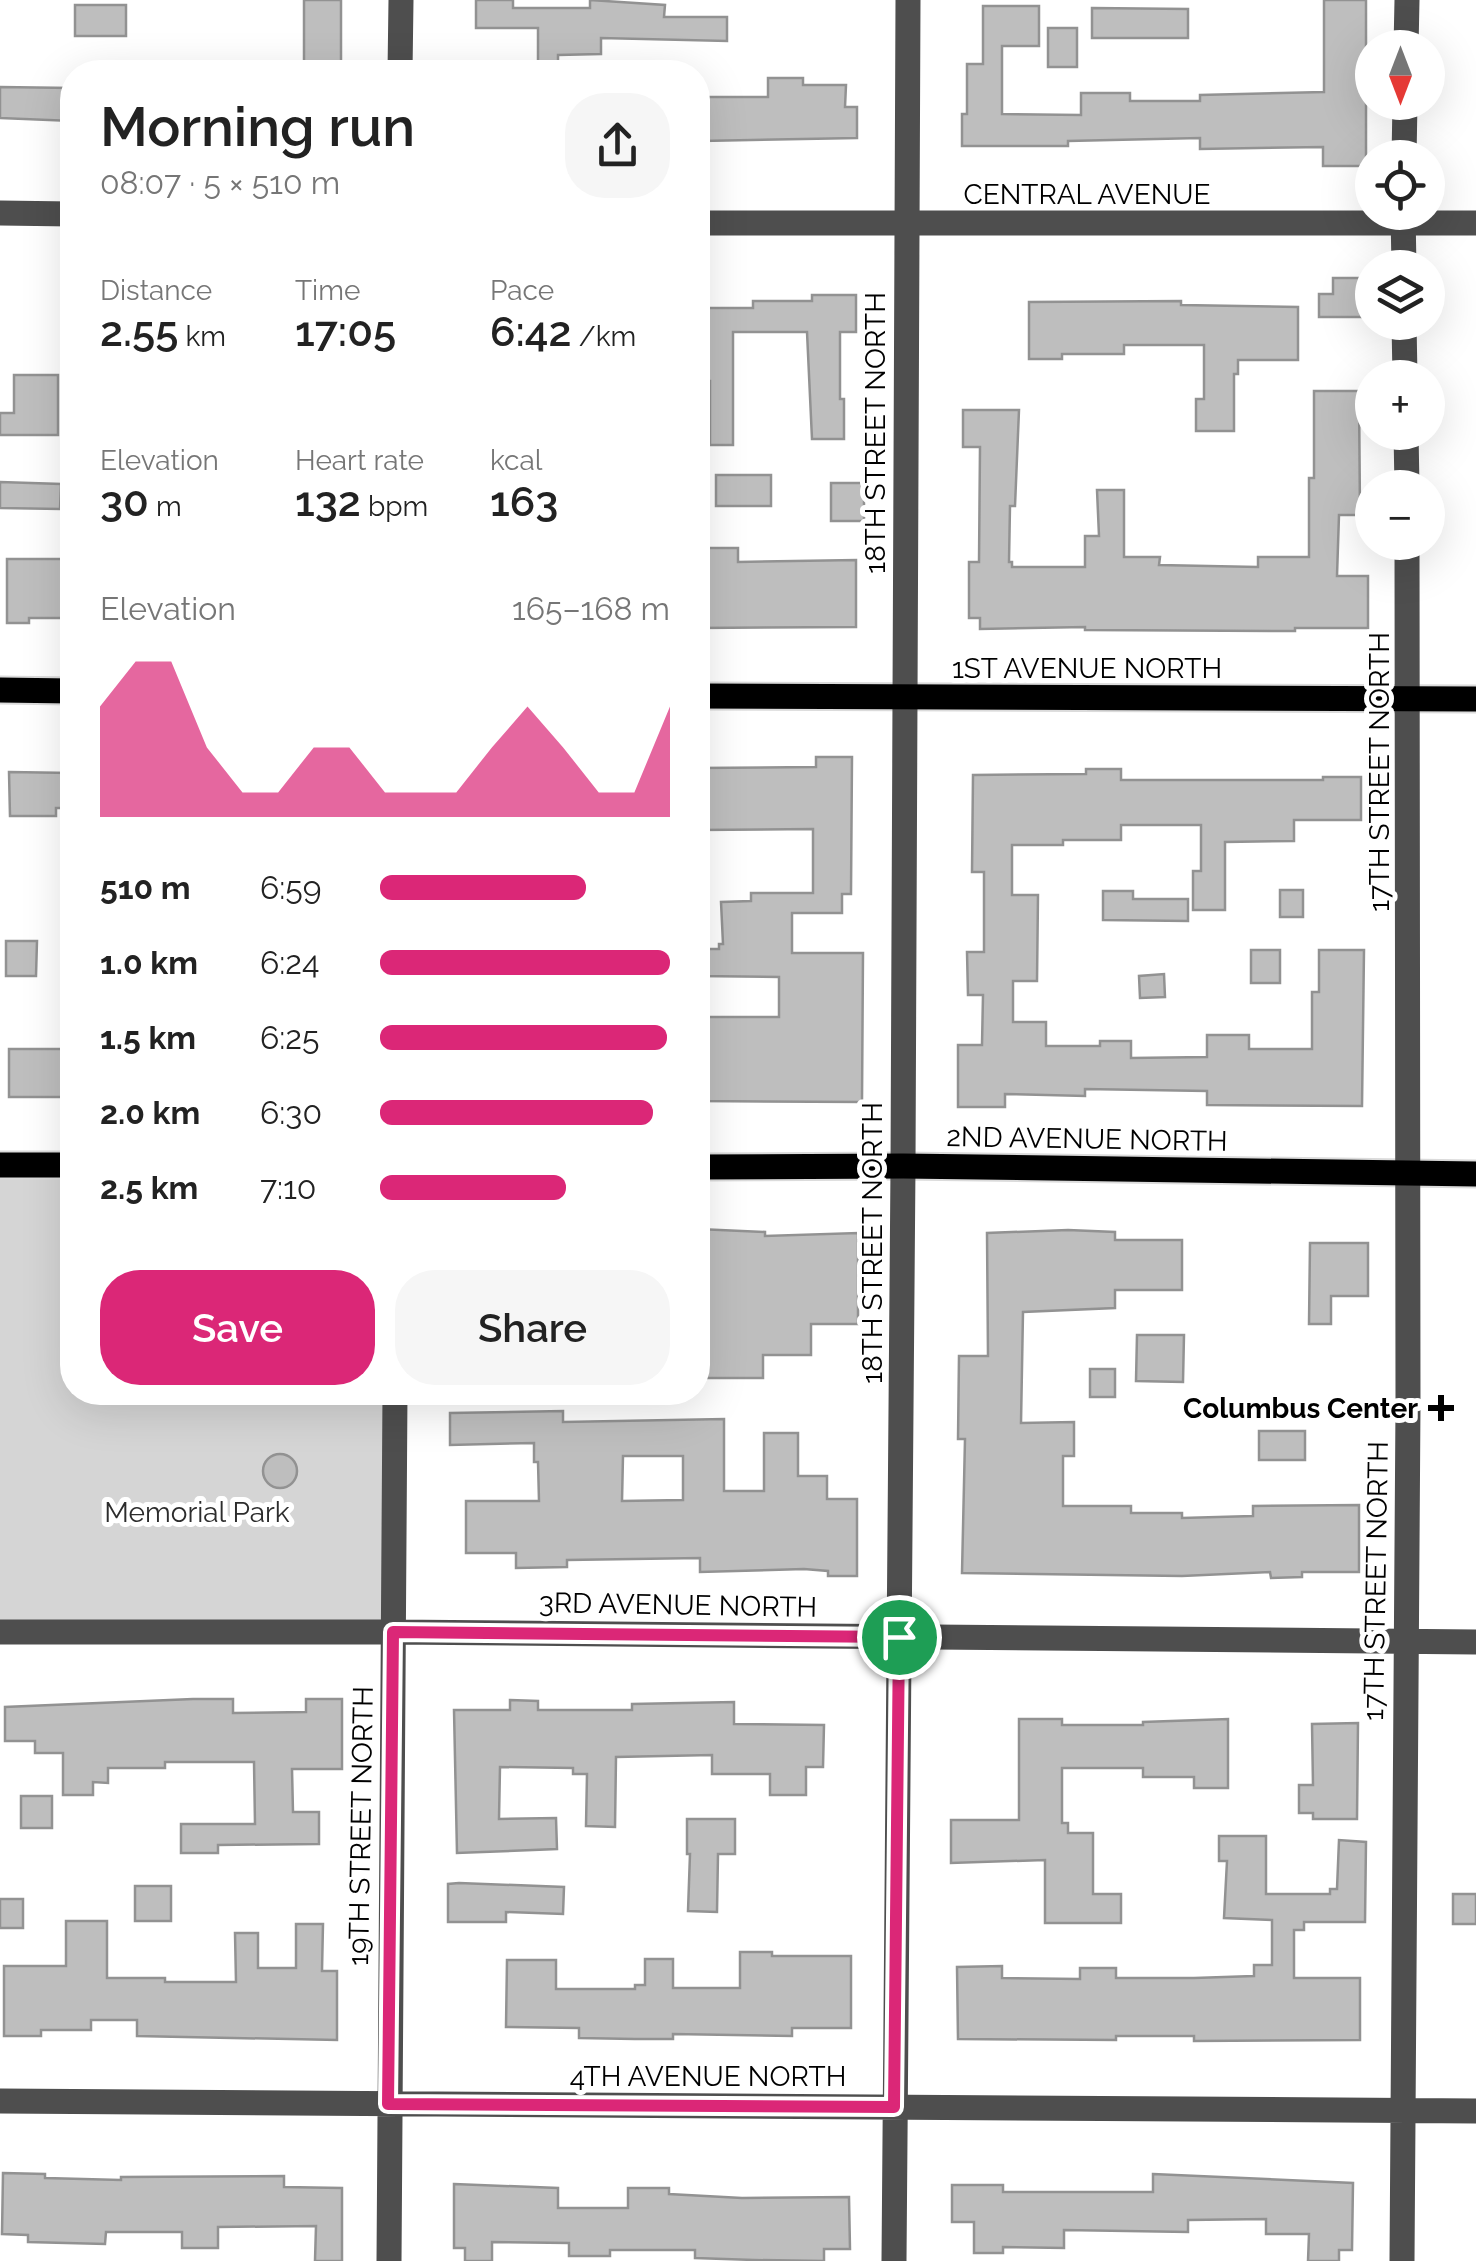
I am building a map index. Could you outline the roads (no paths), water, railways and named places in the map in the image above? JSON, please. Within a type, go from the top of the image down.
[{"type":"main road","points":[[0,690],[60,691]]},
{"type":"main road","name":"1ST AVENUE NORTH","points":[[710,696],[1476,700]]},
{"type":"main road","points":[[0,1165],[60,1166]]},
{"type":"main road","name":"2ND AVENUE NORTH","points":[[710,1166],[1476,1174]]},
{"type":"street","points":[[400,60],[402,0]]},
{"type":"street","name":"18TH STREET NORTH","points":[[894,2261],[908,0]]},
{"type":"street","points":[[1406,0],[1406,30]]},
{"type":"street","points":[[0,213],[60,214]]},
{"type":"street","name":"CENTRAL AVENUE","points":[[710,222],[906,225],[1355,219]]},
{"type":"street","name":"CENTRAL AVENUE","points":[[1445,221],[1476,223]]},
{"type":"street","name":"17TH STREET NORTH","points":[[1402,2261],[1409,1174],[1407,560]]},
{"type":"street","name":"19TH STREET NORTH","points":[[389,2261],[395,1405]]},
{"type":"street","name":"3RD AVENUE NORTH","points":[[0,1632],[1476,1642]]},
{"type":"street","name":"4TH AVENUE NORTH","points":[[0,2101],[1476,2112]]},
{"type":"place","name":"Columbus Center","points":[[1441,1408]]},
{"type":"park label","name":"Memorial Park","points":[[197,1512]]}]
